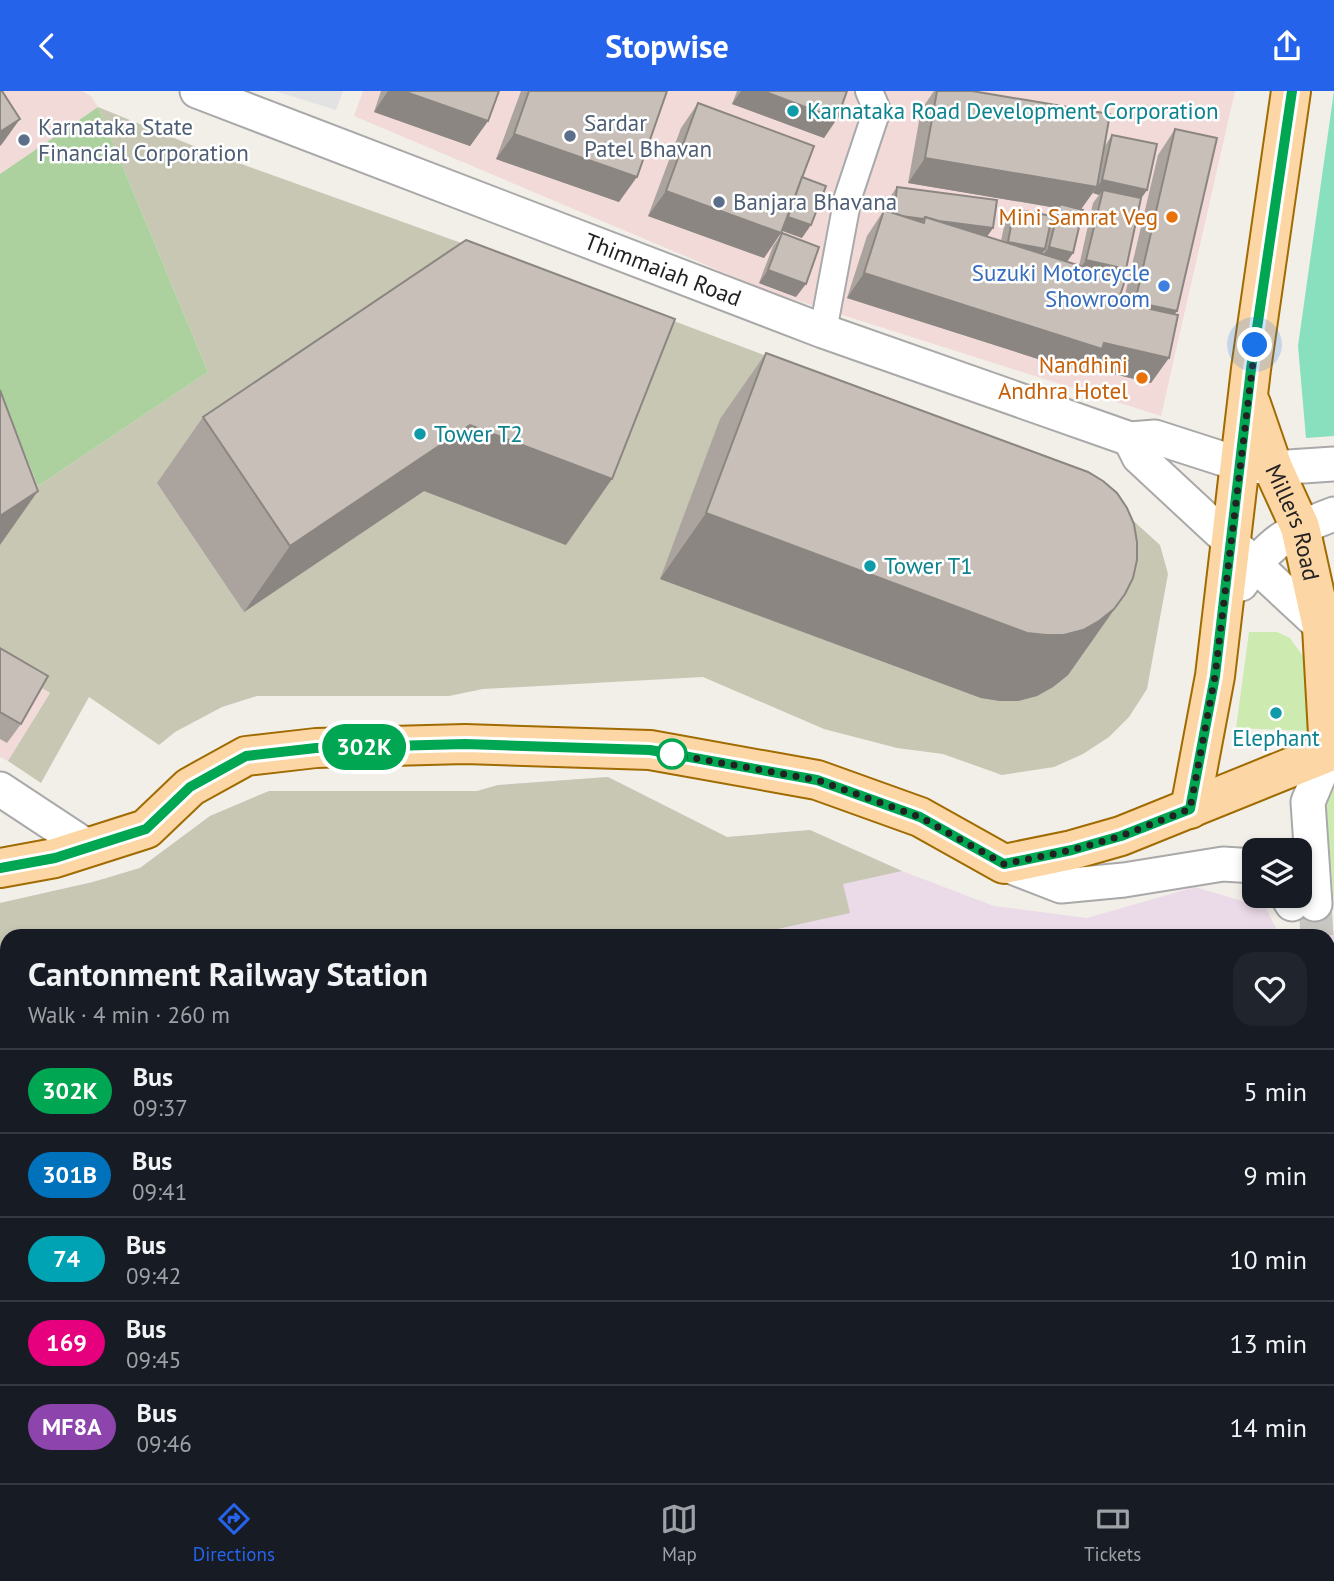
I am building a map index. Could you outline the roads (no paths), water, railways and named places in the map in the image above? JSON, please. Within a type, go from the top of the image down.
[{"type":"main road","name":"Millers Road","points":[[1292,91],[1249,398],[1256,466],[1317,520],[1328,637],[1332,754]]},
{"type":"main road","points":[[1190,809],[1215,676],[1223,613],[1242,554],[1256,466]]},
{"type":"main road","points":[[0,868],[55,858],[146,829],[190,787],[246,756],[316,748],[465,744],[650,750],[817,780],[920,817],[1004,864],[1072,850],[1121,836],[1332,754]]},
{"type":"street","name":"Thimmaiah Road","points":[[197,91],[823,331],[1130,439],[1155,437],[1256,466]]},
{"type":"street","points":[[823,331],[848,197],[877,110],[869,91]]},
{"type":"street","points":[[1130,439],[1139,457],[1328,637]]},
{"type":"street","points":[[1256,466],[1334,464]]},
{"type":"street","points":[[1242,554],[1274,543],[1317,520]]},
{"type":"street","points":[[1304,838],[1308,802],[1332,754]]},
{"type":"street","points":[[0,789],[88,847]]},
{"type":"street","points":[[1004,864],[1061,886],[1124,880],[1223,864],[1242,865]]},
{"type":"tunnel","points":[[1315,904],[1317,929]]},
{"type":"place","name":"Karnataka Road Development Corporation","points":[[793,111]]},
{"type":"place","name":"Sardar Patel Bhavan","points":[[570,136]]},
{"type":"place","name":"Karnataka State Financial Corporation","points":[[24,140]]},
{"type":"place","name":"Banjara Bhavana","points":[[719,202]]},
{"type":"place","name":"Mini Samrat Veg","points":[[1172,217]]},
{"type":"place","name":"Suzuki Motorcycle Showroom","points":[[1164,286]]},
{"type":"place","name":"Nandhini Andhra Hotel","points":[[1142,378]]},
{"type":"place","name":"Tower T2","points":[[420,434]]},
{"type":"place","name":"Tower T1","points":[[870,566]]},
{"type":"place","name":"Elephant","points":[[1276,713]]}]
